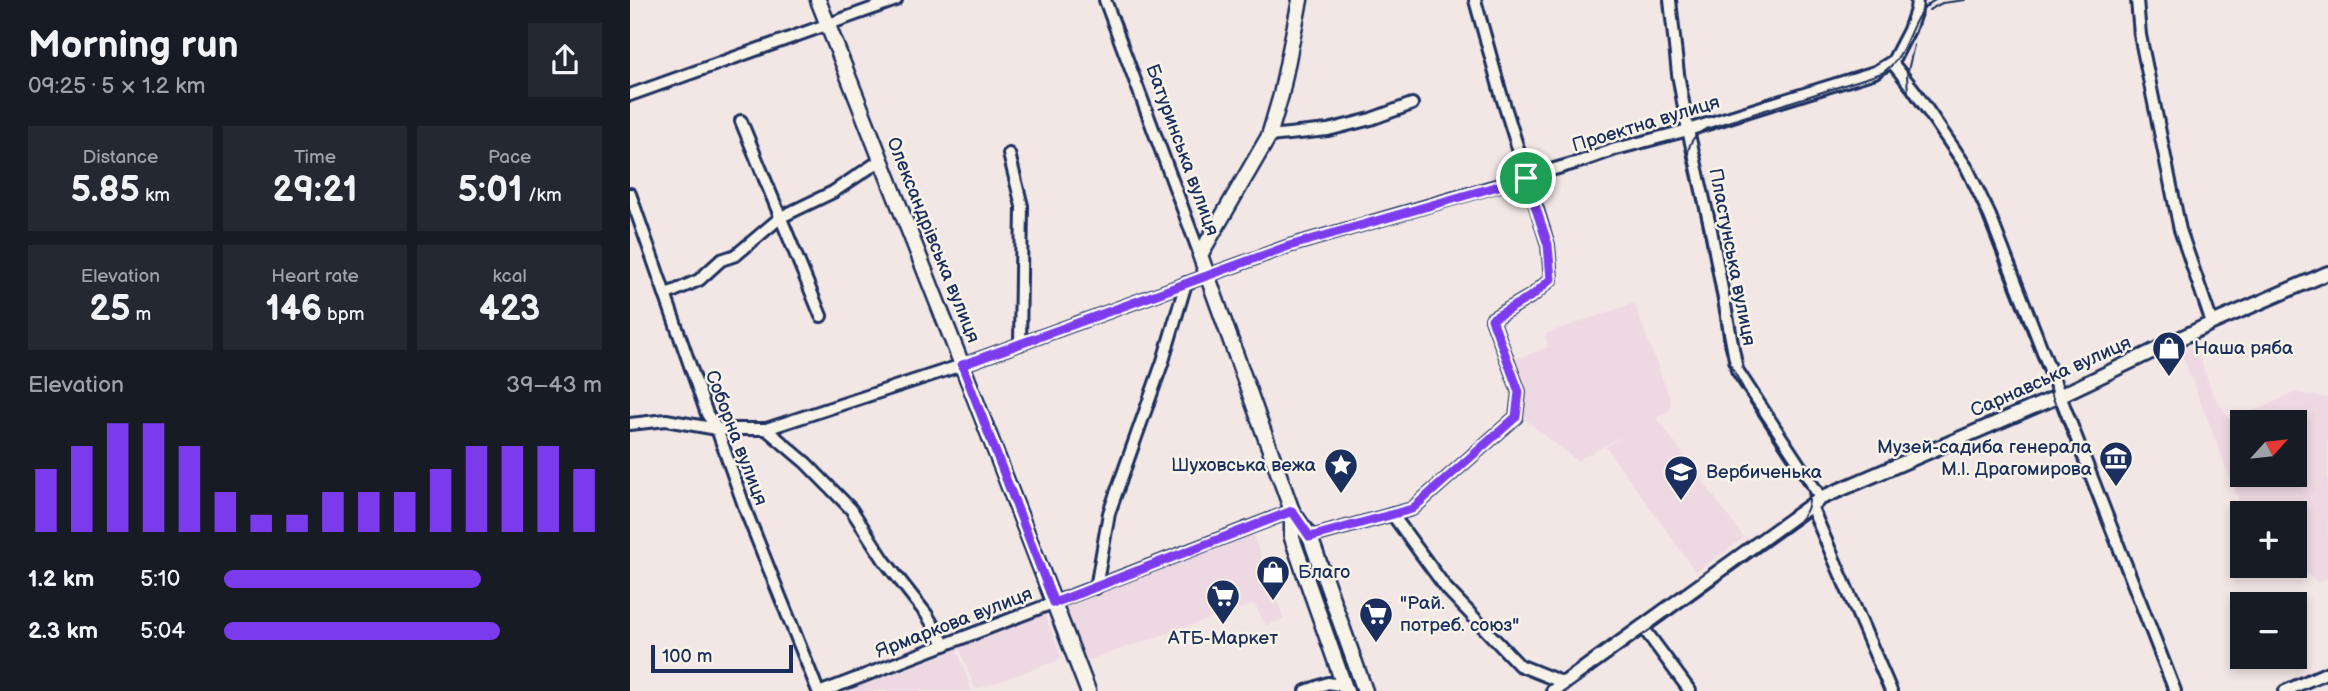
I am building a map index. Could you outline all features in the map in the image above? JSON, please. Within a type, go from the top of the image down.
[{"type":"main road","name":"Олександрівська вулиця","points":[[818,0],[1088,691]]},
{"type":"main road","points":[[1200,255],[1269,136],[1281,95],[1300,0]]},
{"type":"main road","name":"Батуринська вулиця","points":[[1200,255],[1292,511]]},
{"type":"main road","points":[[1292,511],[1310,537],[1365,691]]},
{"type":"main road","points":[[1292,511],[1292,538],[1346,689]]},
{"type":"street","points":[[630,95],[896,0]]},
{"type":"street","name":"Батуринська вулиця","points":[[1105,0],[1200,255]]},
{"type":"street","points":[[1310,537],[1412,509],[1516,417],[1519,392],[1492,319],[1533,295],[1551,279],[1548,245],[1475,0]]},
{"type":"street","name":"Пластунська вулиця","points":[[1670,0],[1670,16],[1688,130],[1711,230],[1737,370],[1816,502],[1891,691]]},
{"type":"street","points":[[2137,0],[2140,35],[2180,230],[2212,323]]},
{"type":"street","points":[[1918,1],[1909,30],[1893,61],[1898,72],[1914,90],[1967,168],[1990,216],[2175,691]]},
{"type":"street","name":"Проектна вулиця","points":[[630,424],[666,420],[717,429],[766,429],[962,365],[1289,246],[1688,130],[1875,72],[1893,61]]},
{"type":"street","points":[[1269,136],[1328,130],[1371,119],[1412,104]]},
{"type":"street","points":[[741,121],[821,316]]},
{"type":"street","points":[[1009,154],[1022,206],[1020,344]]},
{"type":"street","points":[[665,295],[699,280],[721,260],[736,255],[781,217],[833,192],[881,160]]},
{"type":"street","name":"Соборна вулиця","points":[[630,194],[707,414],[717,429],[747,514],[818,691]]},
{"type":"street","name":"Сарнавська вулиця","points":[[1558,687],[1816,502],[2059,396],[2212,323],[2328,273]]},
{"type":"street","points":[[1096,588],[1109,513],[1163,361],[1186,283]]},
{"type":"street","points":[[766,429],[806,463],[851,509],[884,560],[927,615],[945,645]]},
{"type":"street","name":"Ярмаркова вулиця","points":[[824,691],[1292,511]]},
{"type":"street","points":[[1392,514],[1446,588],[1519,665],[1558,687]]},
{"type":"street","points":[[1642,626],[1690,691]]},
{"type":"street","points":[[2285,691],[2328,672]]},
{"type":"street","points":[[1306,691],[1328,683],[1346,689]]},
{"type":"shaded area","points":[[1634,303],[1671,401],[1670,410],[1657,418],[1744,538],[1696,572],[1606,447],[1622,436],[1577,461],[1522,417],[1526,396],[1514,360],[1548,347],[1545,334]]},
{"type":"shaded area","points":[[2195,345],[2213,394],[2230,419],[2230,477],[2180,350]]},
{"type":"shaded area","points":[[2294,392],[2328,398],[2328,578],[2318,583],[2307,574],[2307,501],[2239,501],[2234,487],[2307,487],[2307,410],[2255,410]]},
{"type":"shaded area","points":[[1253,534],[1284,619],[1266,626],[1254,604],[1086,661],[1062,606]]},
{"type":"shaded area","points":[[1045,614],[1062,659],[975,690],[959,647]]},
{"type":"shaded area","points":[[957,649],[972,691],[847,691]]},
{"type":"green space","points":[[1303,534],[1359,691],[1353,691],[1298,536]]},
{"type":"tram line","points":[[1566,691],[1799,521],[1808,507],[1805,482],[1747,395],[1731,366],[1724,345],[1718,299],[1688,153],[1692,141],[1706,129],[1882,73],[1899,56],[1919,15],[1935,0]]},
{"type":"tram line","points":[[1929,10],[1942,3],[1965,0]]},
{"type":"tram line","points":[[1914,45],[1907,75],[1908,94],[1958,165],[1976,202],[2168,691]]},
{"type":"place","name":"Наша ряба","points":[[2169,378]]},
{"type":"place","name":"Музей-садиба генерала М.І. Драгомирова","points":[[2116,488]]},
{"type":"place","name":"Шуховська вежа","points":[[1341,495]]},
{"type":"place","name":"Вербиченька","points":[[1681,502]]},
{"type":"place","name":"Благо","points":[[1273,602]]},
{"type":"place","name":"АТБ-Маркет","points":[[1223,626]]},
{"type":"place","name":"\"Рай. потреб. союз\"","points":[[1376,644]]},
{"type":"route","points":[[1526,178],[1548,245],[1551,279],[1533,295],[1492,319],[1519,392],[1516,417],[1412,509],[1310,537],[1292,511],[1054,603],[962,365],[1289,246],[1526,178]]}]
